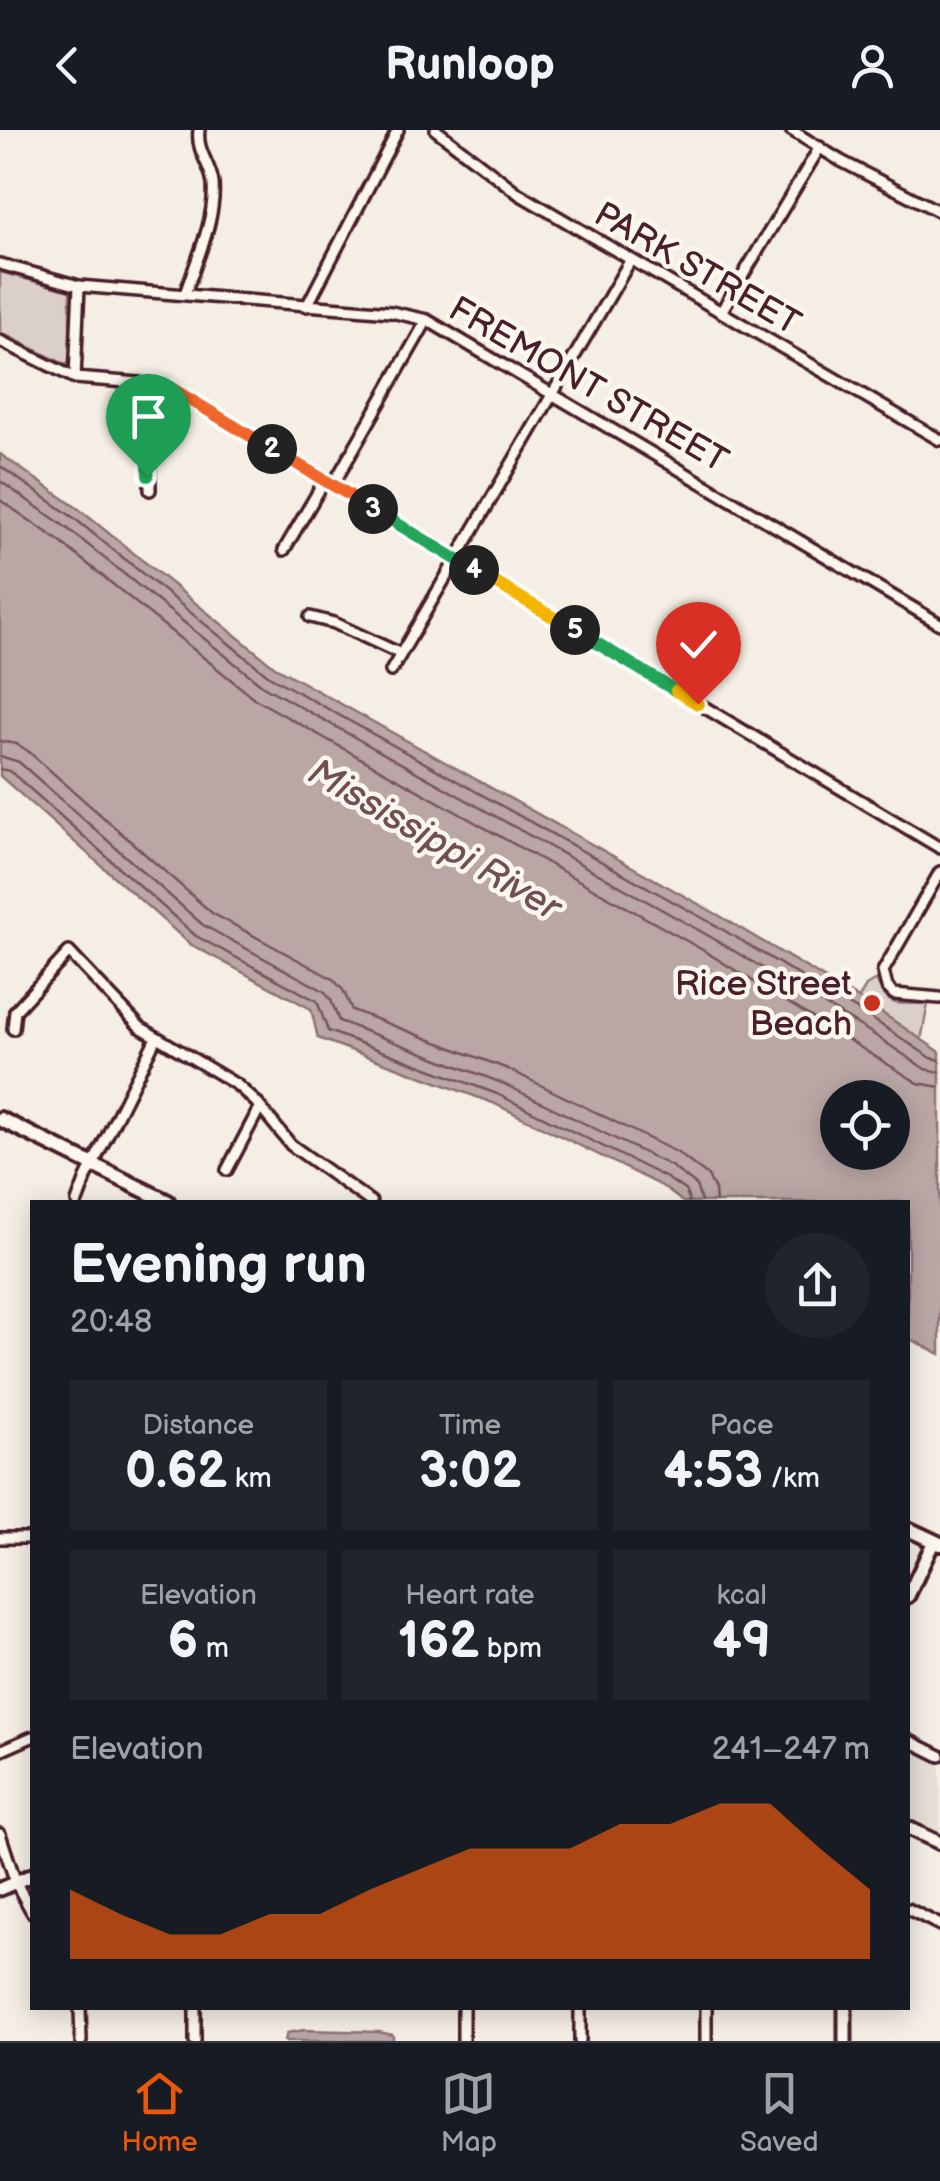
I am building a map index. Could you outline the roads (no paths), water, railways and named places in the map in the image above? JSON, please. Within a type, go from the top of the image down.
[{"type":"main road","points":[[0,1118],[164,1200]]},
{"type":"main road","points":[[910,1530],[939,1540]]},
{"type":"street","points":[[186,294],[212,206],[213,184],[199,149],[199,130]]},
{"type":"street","points":[[306,306],[398,130]]},
{"type":"street","name":"PARK STREET","points":[[436,130],[519,194],[940,440]]},
{"type":"street","points":[[791,130],[940,212]]},
{"type":"street","points":[[721,312],[820,148]]},
{"type":"street","points":[[391,671],[630,261]]},
{"type":"street","name":"FREMONT STREET","points":[[0,264],[79,286],[392,312],[427,320],[940,624]]},
{"type":"street","points":[[75,378],[79,286]]},
{"type":"street","points":[[284,550],[427,320]]},
{"type":"street","points":[[0,341],[75,378],[150,381],[177,392],[940,848]]},
{"type":"street","points":[[150,381],[150,490]]},
{"type":"street","points":[[310,617],[334,623],[401,654]]},
{"type":"street","points":[[940,872],[885,963],[884,978],[894,994],[902,997],[940,998]]},
{"type":"street","points":[[13,1029],[15,1011],[68,952],[128,1016],[156,1038],[237,1085],[290,1145],[368,1200]]},
{"type":"street","points":[[78,1200],[156,1038]]},
{"type":"street","points":[[227,1170],[260,1107]]},
{"type":"street","points":[[0,1538],[30,1538]]},
{"type":"street","points":[[910,1589],[939,1540]]},
{"type":"street","points":[[0,1751],[30,1738]]},
{"type":"street","points":[[910,1741],[940,1756]]},
{"type":"street","points":[[910,1829],[940,1843]]},
{"type":"street","points":[[0,1834],[16,1882],[30,1908]]},
{"type":"street","points":[[0,1889],[30,1876]]},
{"type":"street","points":[[910,1910],[940,1925]]},
{"type":"street","points":[[80,2010],[80,2041]]},
{"type":"street","points":[[196,2010],[196,2041]]},
{"type":"street","points":[[463,2010],[463,2041]]},
{"type":"street","points":[[580,2010],[580,2041]]},
{"type":"street","points":[[706,2010],[706,2041]]},
{"type":"street","points":[[845,2010],[845,2041]]},
{"type":"water","name":"Mississippi River","points":[[0,454],[80,510],[275,667],[720,916],[940,1052],[940,1354],[910,1339],[910,1200],[680,1200],[662,1186],[493,1103],[318,1038],[311,1009],[190,944],[0,776]]},
{"type":"water","points":[[379,2032],[393,2035],[393,2041],[285,2041],[287,2033]]},
{"type":"place","name":"Rice Street Beach","points":[[872,1003]]}]
